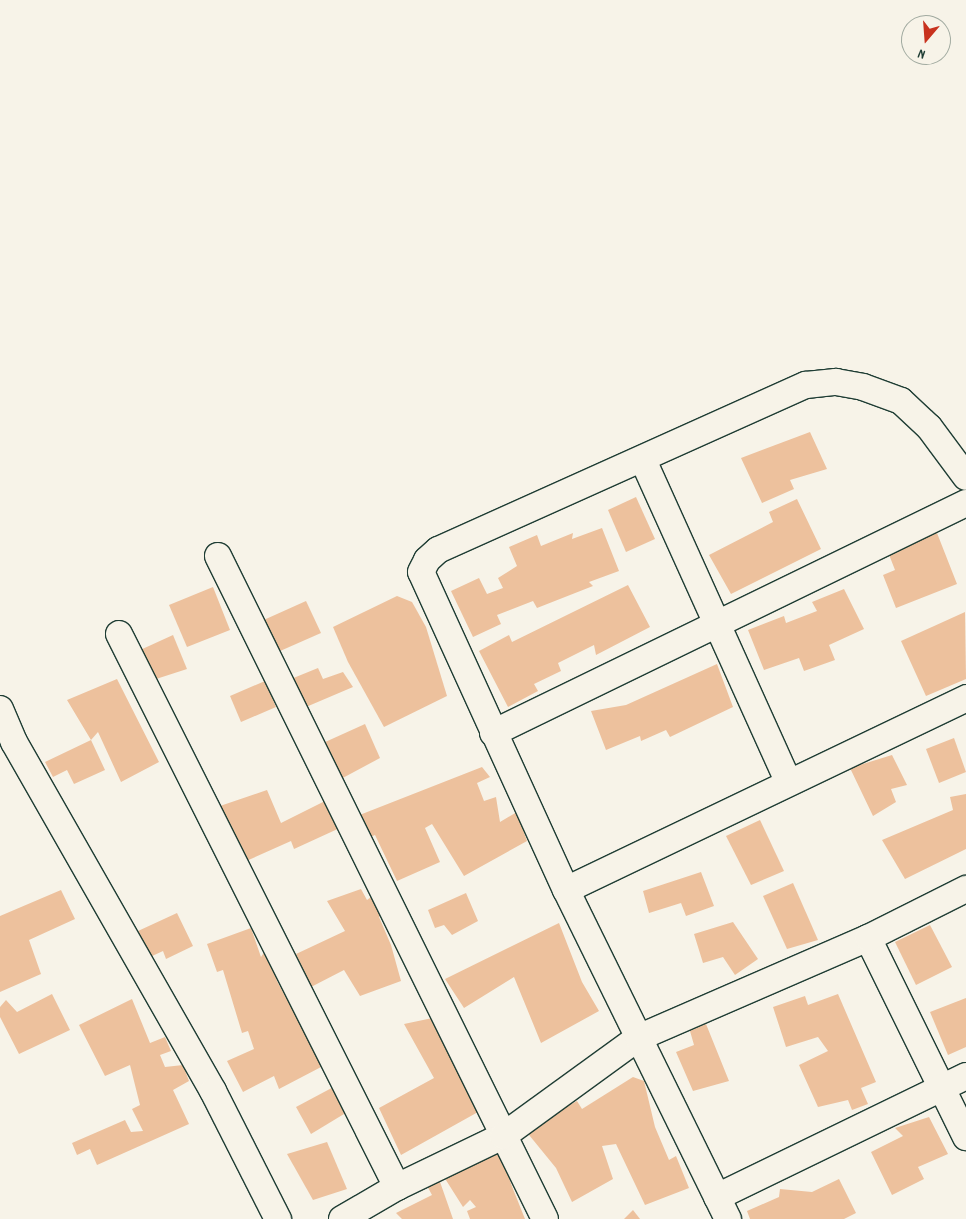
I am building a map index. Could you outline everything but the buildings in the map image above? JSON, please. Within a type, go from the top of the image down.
[{"type":"street","points":[[966,477],[929,427],[901,401],[863,387],[836,382],[806,385],[643,460],[438,550],[427,560],[422,572],[427,589],[566,890],[722,1208],[966,1076]]},
{"type":"street","points":[[643,460],[789,783]]},
{"type":"street","points":[[493,733],[966,503]]},
{"type":"street","points":[[218,556],[503,1136],[546,1219]]},
{"type":"street","points":[[119,634],[387,1201]]},
{"type":"street","points":[[566,890],[966,698]]},
{"type":"street","points":[[0,709],[14,742],[212,1091],[278,1219]]},
{"type":"street","points":[[342,1219],[387,1201],[503,1136],[638,1038],[868,938],[966,889]]},
{"type":"street","points":[[868,938],[966,1137]]}]
